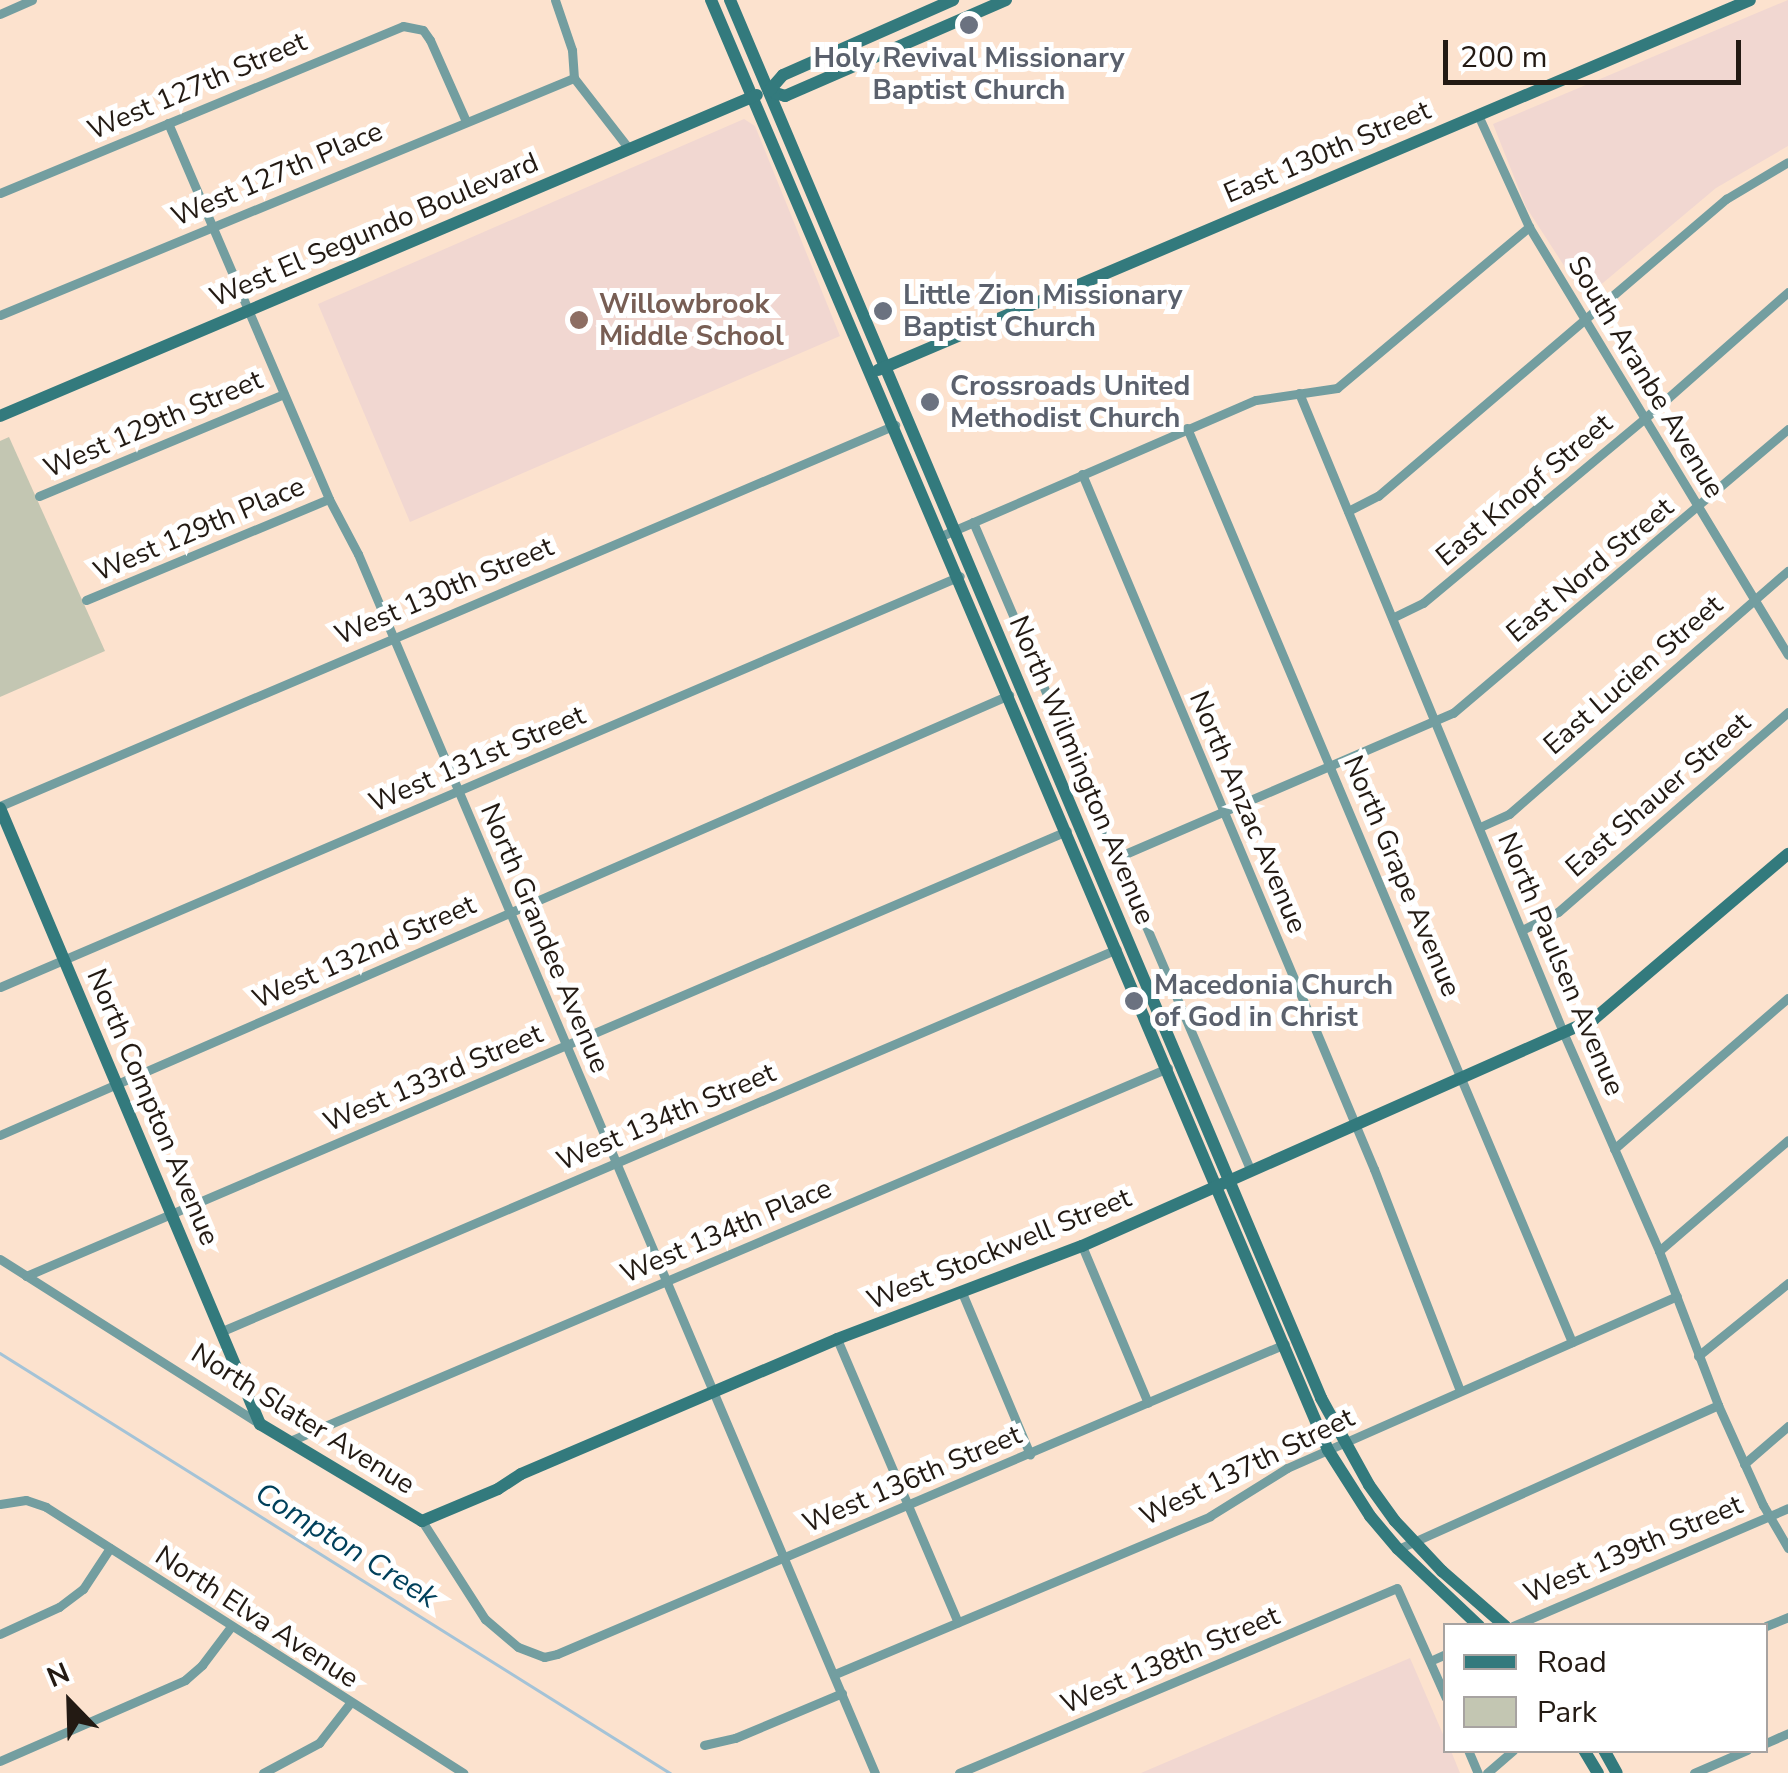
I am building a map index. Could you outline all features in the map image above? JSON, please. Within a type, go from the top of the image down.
[{"type":"main road","name":"North Wilmington Avenue","points":[[711,0],[1328,1450],[1370,1516],[1398,1549],[1475,1623]]},
{"type":"main road","name":"North Wilmington Avenue","points":[[730,0],[1296,1339],[1344,1443],[1369,1485],[1413,1540],[1502,1623]]},
{"type":"main road","points":[[953,0],[783,75],[768,91],[786,96],[1006,0]]},
{"type":"main road","name":"East 130th Street","points":[[885,367],[1750,0]]},
{"type":"main road","name":"West El Segundo Boulevard","points":[[0,416],[768,91]]},
{"type":"main road","points":[[870,373],[885,367]]},
{"type":"main road","name":"North Compton Avenue","points":[[0,808],[260,1424]]},
{"type":"main road","name":"West Stockwell Street","points":[[422,1521],[837,1339],[963,1295],[1082,1246],[1594,1018],[1788,854]]},
{"type":"main road","name":"North Slater Avenue","points":[[260,1424],[422,1521]]},
{"type":"street","points":[[0,14],[32,0]]},
{"type":"street","points":[[555,0],[566,20],[574,78],[629,150]]},
{"type":"street","name":"West 127th Street","points":[[0,193],[387,30],[414,25],[430,40],[464,119]]},
{"type":"street","name":"West 127th Place","points":[[0,315],[464,119],[574,78]]},
{"type":"street","name":"South Aranbe Avenue","points":[[1478,115],[1528,227],[1788,655]]},
{"type":"street","name":"North Grandee Avenue","points":[[168,123],[394,640],[875,1773]]},
{"type":"street","points":[[1348,511],[1378,496],[1726,198],[1788,162]]},
{"type":"street","points":[[939,537],[1256,400],[1337,388],[1528,227]]},
{"type":"street","name":"East Knopf Street","points":[[1394,617],[1423,603],[1644,419],[1788,292]]},
{"type":"street","name":"North Paulsen Avenue","points":[[1299,393],[1563,1032],[1659,1252],[1718,1405],[1788,1548]]},
{"type":"street","name":"West 129th Street","points":[[39,496],[284,394]]},
{"type":"street","name":"West 130th Street","points":[[0,808],[907,420]]},
{"type":"street","name":"North Grape Avenue","points":[[1187,428],[1572,1342]]},
{"type":"street","name":"East Nord Street","points":[[1118,857],[1436,721],[1466,704],[1788,430]]},
{"type":"street","name":"North Anzac Avenue","points":[[1082,474],[1355,1124],[1460,1391]]},
{"type":"street","name":"West 129th Place","points":[[86,600],[329,498]]},
{"type":"street","points":[[973,522],[1250,1169]]},
{"type":"street","name":"West 131st Street","points":[[0,987],[971,571]]},
{"type":"street","name":"East Lucien Street","points":[[1480,827],[1508,814],[1788,572]]},
{"type":"street","name":"West 132nd Street","points":[[0,1135],[1021,690]]},
{"type":"street","name":"East Shauer Street","points":[[1522,930],[1558,912],[1788,712]]},
{"type":"street","name":"West 133rd Street","points":[[26,1276],[1079,826]]},
{"type":"street","name":"West 134th Street","points":[[220,1332],[1128,944]]},
{"type":"street","points":[[1614,1148],[1788,998]]},
{"type":"street","name":"West 134th Place","points":[[290,1441],[1180,1062]]},
{"type":"street","points":[[1659,1252],[1788,1140]]},
{"type":"street","points":[[1082,1246],[1148,1403]]},
{"type":"street","name":"North Slater Avenue","points":[[0,1260],[260,1424]]},
{"type":"street","points":[[1698,1356],[1788,1283]]},
{"type":"street","points":[[963,1295],[1030,1454]]},
{"type":"street","name":"West 137th Street","points":[[835,1674],[1210,1516],[1287,1468],[1677,1296]]},
{"type":"street","points":[[837,1339],[958,1622]]},
{"type":"street","name":"West 136th Street","points":[[544,1657],[1296,1339]]},
{"type":"street","points":[[1398,1549],[1718,1405]]},
{"type":"street","points":[[1744,1464],[1788,1426]]},
{"type":"street","name":"North Elva Avenue","points":[[0,1504],[26,1500],[46,1507],[230,1628],[464,1773]]},
{"type":"street","name":"West 139th Street","points":[[1519,1623],[1788,1508]]},
{"type":"street","name":"North Slater Avenue","points":[[422,1521],[485,1619],[518,1647],[544,1657]]},
{"type":"street","points":[[0,1634],[59,1608],[83,1589],[110,1548]]},
{"type":"street","name":"West 138th Street","points":[[959,1773],[1398,1588],[1430,1661]]},
{"type":"street","points":[[0,1762],[184,1680],[202,1665],[230,1628]]},
{"type":"street","points":[[1443,1655],[1430,1661],[1443,1691]]},
{"type":"street","points":[[704,1746],[735,1738],[842,1693]]},
{"type":"street","points":[[263,1773],[319,1743],[350,1704]]},
{"type":"street","points":[[1487,1773],[1510,1753]]},
{"type":"street","points":[[1694,1773],[1740,1753]]},
{"type":"shaded area","points":[[1788,0],[1788,146],[1716,188],[1585,298],[1526,207],[1493,124]]},
{"type":"shaded area","name":"Willowbrook Middle School","points":[[744,119],[755,126],[840,336],[410,522],[318,304]]},
{"type":"shaded area","points":[[1410,1658],[1443,1734],[1443,1753],[1452,1753],[1460,1773],[1141,1773]]},
{"type":"green space","points":[[9,437],[105,651],[0,697],[0,441]]},
{"type":"waterway","name":"Compton Creek","points":[[0,1353],[670,1773]]},
{"type":"place","name":"Holy Revival Missionary Baptist Church","points":[[969,25]]},
{"type":"place","name":"Little Zion Missionary Baptist Church","points":[[883,311]]},
{"type":"place","name":"Willowbrook Middle School","points":[[579,320]]},
{"type":"place","name":"Crossroads United Methodist Church","points":[[930,402]]},
{"type":"place","name":"Macedonia Church of God in Christ","points":[[1134,1001]]}]
